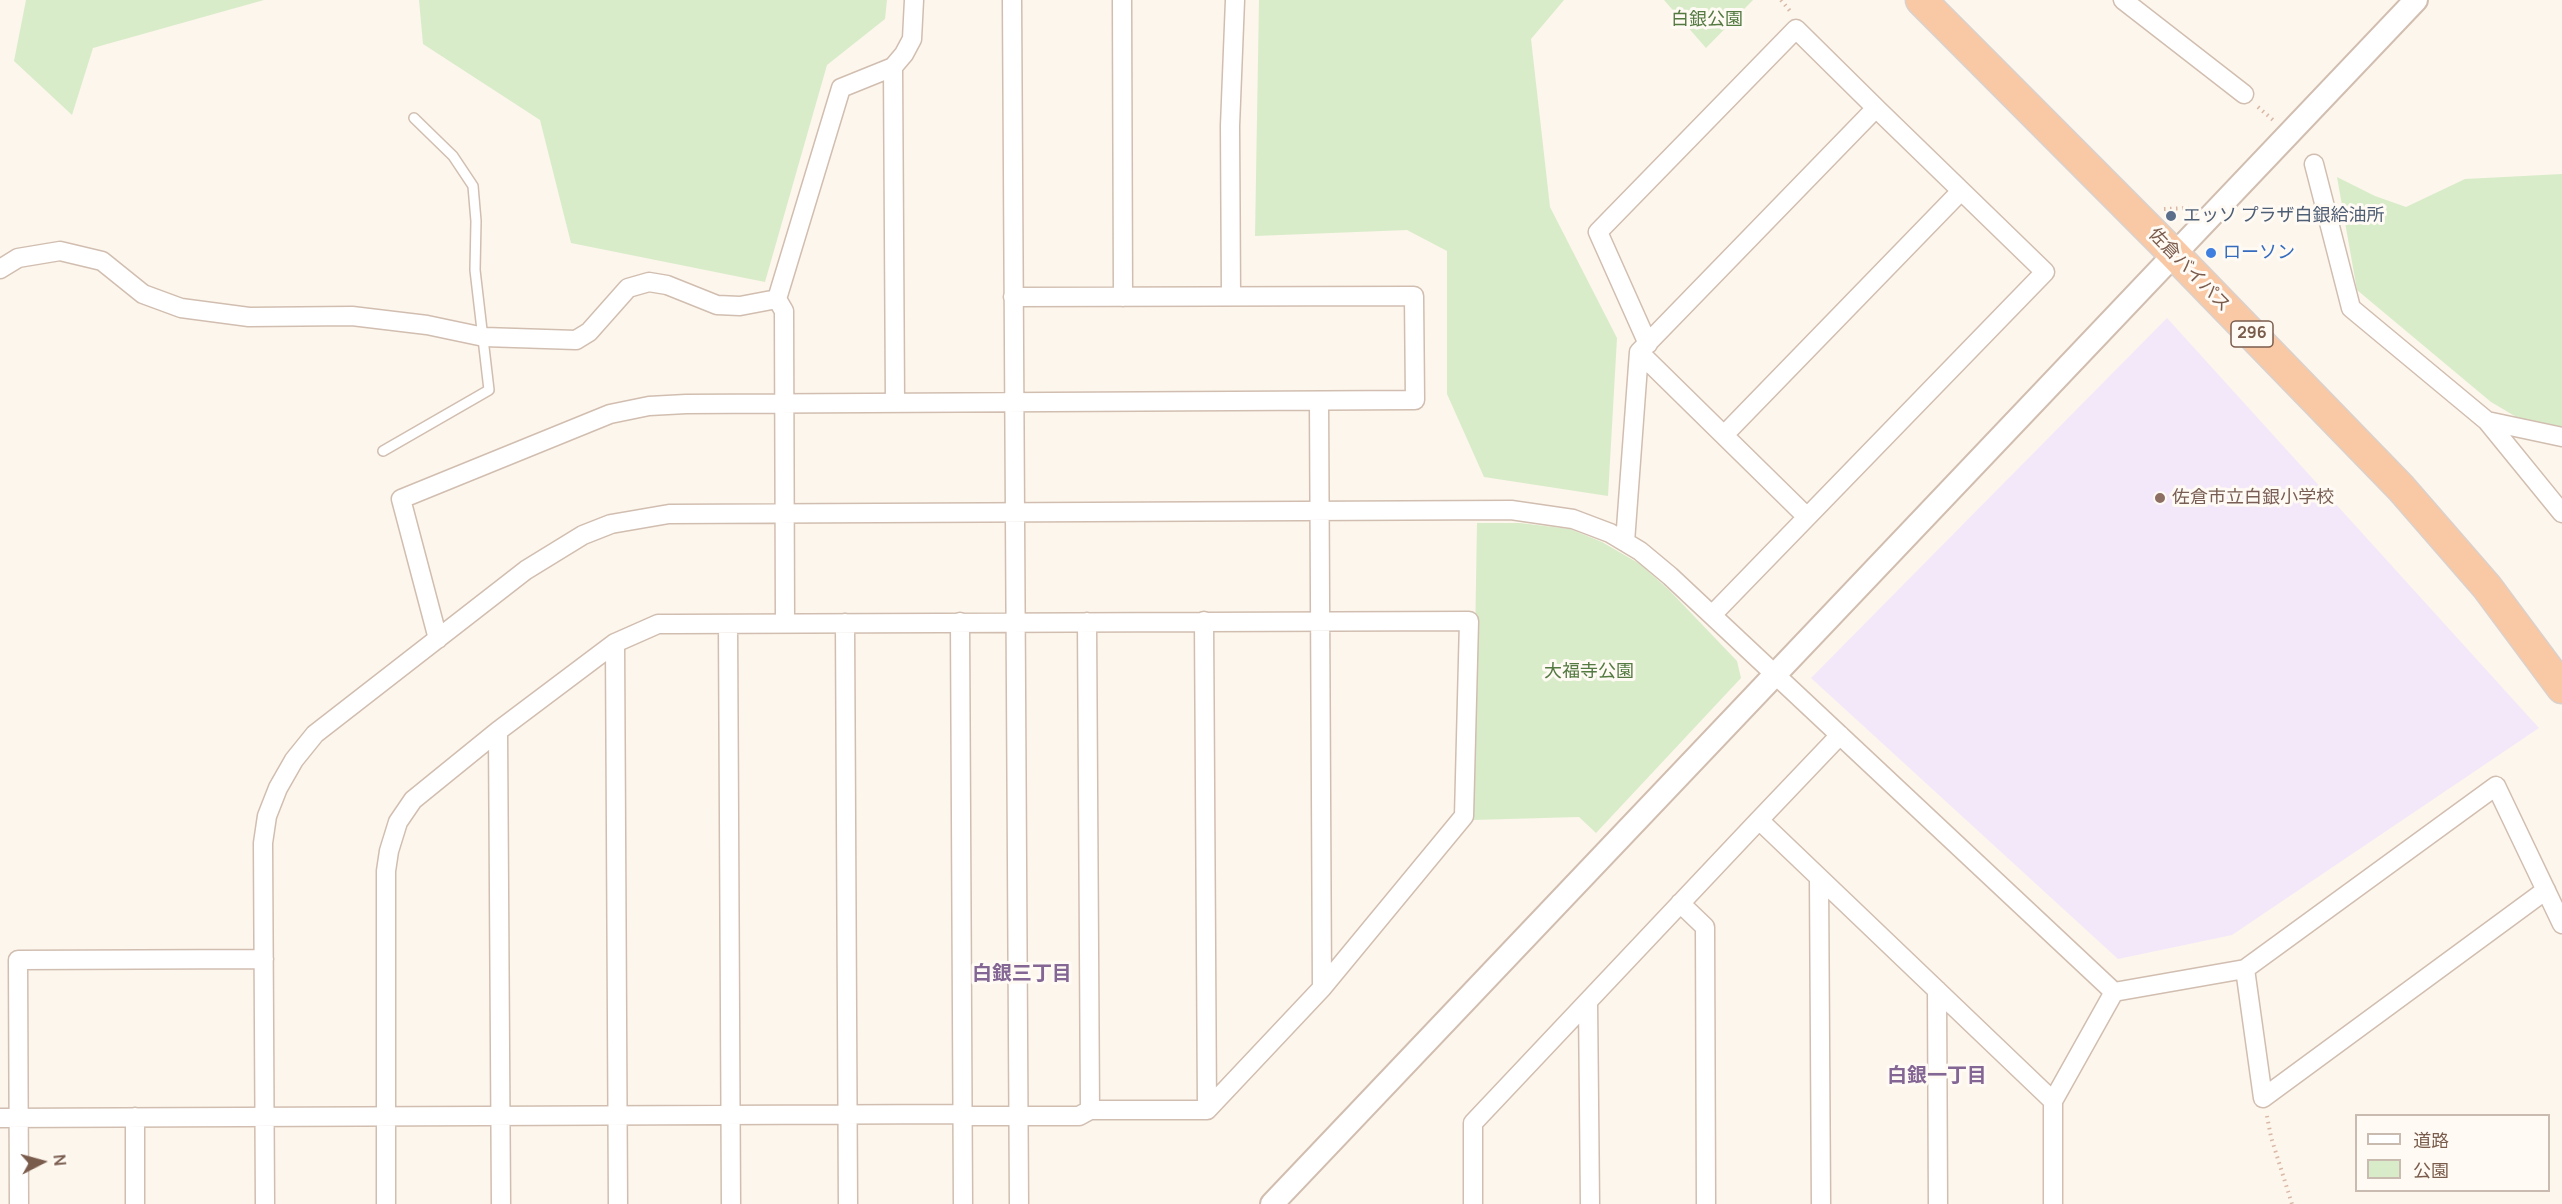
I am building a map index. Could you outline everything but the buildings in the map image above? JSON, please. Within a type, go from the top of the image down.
[{"type":"highway","name":"佐倉バイパス","points":[[1921,0],[2173,253],[2401,488],[2487,587],[2560,681]]},
{"type":"street","points":[[785,623],[784,311],[777,299],[842,88],[893,67],[904,54],[912,39],[914,0]]},
{"type":"street","points":[[1012,0],[1018,1204]]},
{"type":"street","points":[[1122,0],[1123,297]]},
{"type":"street","points":[[1231,296],[1230,126],[1235,0]]},
{"type":"street","points":[[2123,0],[2244,94]]},
{"type":"street","points":[[1272,1204],[2415,0]]},
{"type":"street","points":[[1712,615],[1807,517],[2044,272],[1796,29],[1598,232],[1643,348],[1724,435],[1807,517]]},
{"type":"street","points":[[893,67],[895,403]]},
{"type":"street","points":[[1625,542],[1643,348],[1876,108]]},
{"type":"street","points":[[2314,164],[2351,308],[2487,421],[2562,513]]},
{"type":"street","points":[[1724,435],[1961,190]]},
{"type":"street","points":[[0,269],[18,258],[60,251],[102,261],[143,294],[181,308],[249,317],[352,316],[427,325],[484,337],[576,340],[589,332],[628,288],[649,282],[666,285],[717,305],[758,304],[777,299]]},
{"type":"street","points":[[438,639],[401,499],[610,414],[649,406],[784,403],[1415,400],[1414,296],[1013,297]]},
{"type":"street","points":[[1319,401],[1322,988]]},
{"type":"street","points":[[2487,421],[2562,437]]},
{"type":"street","points":[[265,1204],[263,843],[267,816],[278,788],[294,760],[315,735],[526,570],[583,535],[611,524],[669,514],[1511,510],[1573,519],[1610,533],[1670,576],[2114,992]]},
{"type":"street","points":[[1204,621],[1207,1110]]},
{"type":"street","points":[[0,1118],[135,1117],[264,1117],[386,1116],[500,1116],[617,1115],[731,1115],[848,1114],[1079,1116],[1090,1110],[1207,1110],[1322,988],[1464,816],[1469,621],[658,624],[615,643],[498,731],[413,800],[398,822],[389,851],[386,871],[386,1116],[386,1204]]},
{"type":"street","points":[[960,622],[963,1204]]},
{"type":"street","points":[[1088,622],[1090,1110]]},
{"type":"street","points":[[845,623],[848,1204]]},
{"type":"street","points":[[728,624],[731,1204]]},
{"type":"street","points":[[615,643],[618,1204]]},
{"type":"street","points":[[498,731],[501,1204]]},
{"type":"street","points":[[1473,1204],[1473,1123],[1840,735]]},
{"type":"street","points":[[2114,992],[2245,969],[2496,786],[2562,924]]},
{"type":"street","points":[[1759,820],[2053,1101]]},
{"type":"street","points":[[1819,878],[1821,1204]]},
{"type":"street","points":[[2245,969],[2263,1098],[2546,890]]},
{"type":"street","points":[[1680,903],[1705,927],[1706,1204]]},
{"type":"street","points":[[19,1204],[18,960],[264,959]]},
{"type":"street","points":[[1936,990],[1938,1204]]},
{"type":"street","points":[[2054,1204],[2053,1101],[2114,992]]},
{"type":"street","points":[[1588,1001],[1590,1204]]},
{"type":"street","points":[[135,1117],[135,1204]]},
{"type":"lane","points":[[382,452],[489,390],[475,270],[476,221],[473,186],[453,156],[414,118]]},
{"type":"path","points":[[2244,94],[2276,122]]},
{"type":"path","points":[[2263,1098],[2271,1137],[2292,1204]]},
{"type":"shaded area","name":"佐倉市立白銀小学校","points":[[2167,318],[2539,728],[2232,935],[2118,959],[1811,678]]},
{"type":"green space","points":[[26,0],[264,0],[93,48],[72,115],[14,61]]},
{"type":"green space","points":[[419,0],[887,0],[885,19],[827,65],[765,282],[571,243],[540,120],[423,44]]},
{"type":"green space","points":[[1259,0],[1564,0],[1531,39],[1550,207],[1617,338],[1608,496],[1484,477],[1447,394],[1447,251],[1407,230],[1255,236]]},
{"type":"green space","name":"白銀公園","points":[[1664,0],[1753,0],[1706,48]]},
{"type":"green space","points":[[2562,174],[2562,444],[2491,402],[2357,290],[2337,177],[2375,196],[2406,207],[2465,179]]},
{"type":"green space","name":"大福寺公園","points":[[1477,523],[1520,523],[1570,529],[1602,542],[1640,564],[1669,590],[1737,661],[1741,678],[1596,833],[1579,817],[1472,820]]},
{"type":"place","name":"エッソ プラザ白銀給油所","points":[[2171,216]]},
{"type":"place","name":"ローソン","points":[[2211,253]]},
{"type":"place","name":"佐倉市立白銀小学校","points":[[2160,498]]},
{"type":"district","name":"白銀三丁目","points":[[1022,974]]},
{"type":"district","name":"白銀一丁目","points":[[1937,1076]]}]
